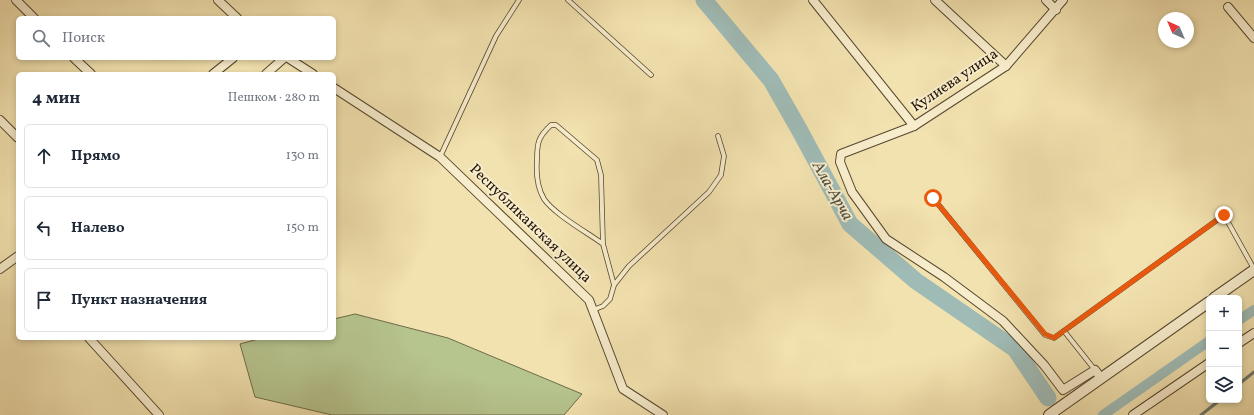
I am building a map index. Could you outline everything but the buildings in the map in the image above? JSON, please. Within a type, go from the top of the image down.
[{"type":"street","points":[[16,0],[32,16]]},
{"type":"street","points":[[218,0],[235,16]]},
{"type":"street","points":[[813,0],[914,126]]},
{"type":"street","points":[[934,0],[1006,66]]},
{"type":"street","points":[[1046,0],[1056,10]]},
{"type":"street","name":"Кулиева улица","points":[[1063,0],[1056,10],[1006,66],[914,126],[841,154],[840,162],[852,192],[886,239],[950,281],[1003,321],[1044,365],[1063,390],[1098,374]]},
{"type":"street","points":[[1228,7],[1254,38]]},
{"type":"street","points":[[76,60],[89,72]]},
{"type":"street","points":[[216,72],[230,60]]},
{"type":"street","points":[[268,72],[282,60]]},
{"type":"street","points":[[291,60],[310,72]]},
{"type":"street","name":"Республиканская улица","points":[[336,89],[440,157],[589,300],[623,389],[663,415]]},
{"type":"street","points":[[0,120],[16,136]]},
{"type":"street","points":[[0,269],[16,259]]},
{"type":"street","points":[[1218,295],[1254,269]]},
{"type":"street","points":[[1049,415],[1098,374],[1206,304]]},
{"type":"street","points":[[1242,341],[1254,333]]},
{"type":"street","points":[[91,340],[159,415]]},
{"type":"street","points":[[1133,415],[1206,365]]},
{"type":"lane","points":[[440,157],[496,36],[519,0]]},
{"type":"lane","points":[[568,0],[651,75]]},
{"type":"lane","points":[[603,244],[553,208],[544,198],[536,178],[537,144],[544,132],[552,125],[556,125],[597,160],[603,193],[603,244],[614,285]]},
{"type":"lane","points":[[593,311],[603,306],[610,299],[614,285],[629,266],[709,192],[721,174],[724,156],[718,136]]},
{"type":"lane","points":[[933,198],[1045,334],[1054,338],[1224,215],[1254,269]]},
{"type":"lane","points":[[1064,331],[1098,374]]},
{"type":"green space","points":[[355,314],[448,338],[582,394],[564,415],[332,415],[255,397],[240,344],[255,340],[336,340],[336,319]]},
{"type":"waterway","name":"Ала-Арча","points":[[704,0],[771,80],[850,224],[916,281],[1015,349],[1048,398]]},
{"type":"waterway","points":[[1242,318],[1254,310]]},
{"type":"waterway","points":[[1103,415],[1206,343]]},
{"type":"waterway","points":[[1242,382],[1254,372]]},
{"type":"waterway","points":[[1201,415],[1216,403]]},
{"type":"route","points":[[933,198],[1045,334],[1054,338],[1224,215]]}]
